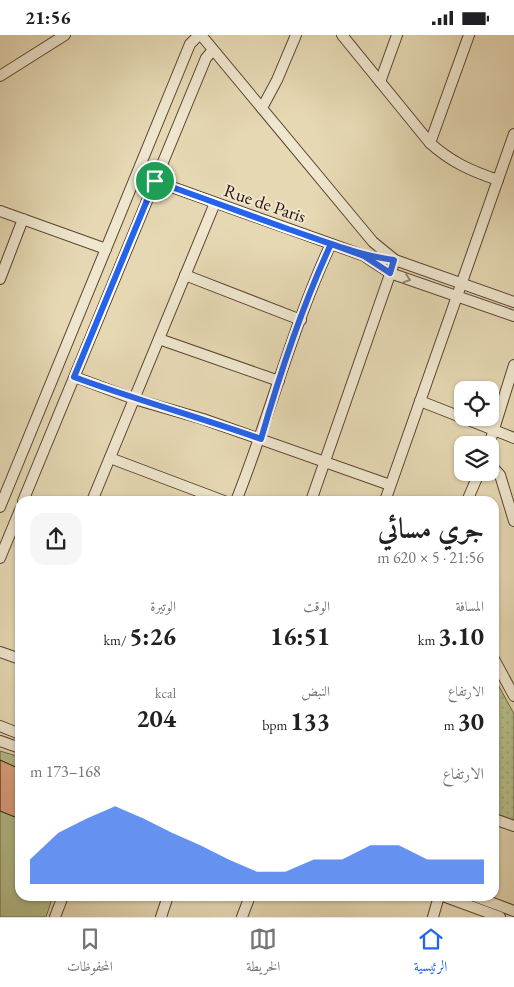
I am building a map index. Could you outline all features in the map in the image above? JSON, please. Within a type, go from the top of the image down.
[{"type":"street","points":[[0,76],[65,35]]},
{"type":"street","points":[[0,507],[2,494],[106,249],[190,44],[200,35],[373,242],[394,260]]},
{"type":"street","points":[[262,108],[277,80],[296,35]]},
{"type":"street","points":[[342,35],[430,143],[446,158],[461,167],[498,180]]},
{"type":"street","points":[[380,82],[397,35]]},
{"type":"street","points":[[430,143],[469,35]]},
{"type":"street","points":[[26,496],[206,58],[213,50]]},
{"type":"street","points":[[387,496],[514,134]]},
{"type":"street","name":"Rue de Paris","points":[[155,181],[364,256]]},
{"type":"street","points":[[94,496],[215,203]]},
{"type":"street","points":[[0,211],[106,249]]},
{"type":"street","points":[[0,279],[23,219]]},
{"type":"street","points":[[238,496],[261,439],[279,381],[317,275],[331,244]]},
{"type":"street","points":[[364,256],[394,260],[514,302]]},
{"type":"street","points":[[364,256],[390,273],[514,316]]},
{"type":"street","points":[[314,496],[394,260]]},
{"type":"street","points":[[185,275],[301,320]]},
{"type":"street","points":[[159,339],[279,381]]},
{"type":"street","points":[[492,436],[514,365]]},
{"type":"street","points":[[74,377],[134,399],[203,419],[390,485]]},
{"type":"street","points":[[420,401],[514,438]]},
{"type":"street","points":[[110,458],[211,496]]},
{"type":"street","points":[[499,474],[514,521]]},
{"type":"street","points":[[469,496],[476,481]]},
{"type":"street","points":[[0,558],[15,522]]},
{"type":"street","points":[[0,652],[15,657]]},
{"type":"street","points":[[499,668],[514,696]]},
{"type":"street","points":[[0,726],[15,732]]},
{"type":"street","points":[[0,741],[15,746]]},
{"type":"street","points":[[499,821],[514,826]]},
{"type":"street","points":[[56,917],[61,901]]},
{"type":"street","points":[[161,917],[166,901]]},
{"type":"street","points":[[242,917],[248,901]]},
{"type":"street","points":[[433,917],[439,901]]},
{"type":"street","points":[[455,901],[500,917]]},
{"type":"street","points":[[487,901],[514,911]]},
{"type":"green space","points":[[499,686],[514,714],[514,820],[499,815]]},
{"type":"green space","points":[[0,751],[15,756],[15,901],[51,901],[46,917],[0,917]]},
{"type":"building","points":[[0,760],[15,767],[15,817],[0,811]]},
{"type":"route","points":[[155,181],[74,377],[134,399],[203,419],[261,439],[279,381],[317,275],[331,244],[364,256],[390,273],[394,260],[364,256],[331,244],[215,203],[155,181]]}]
